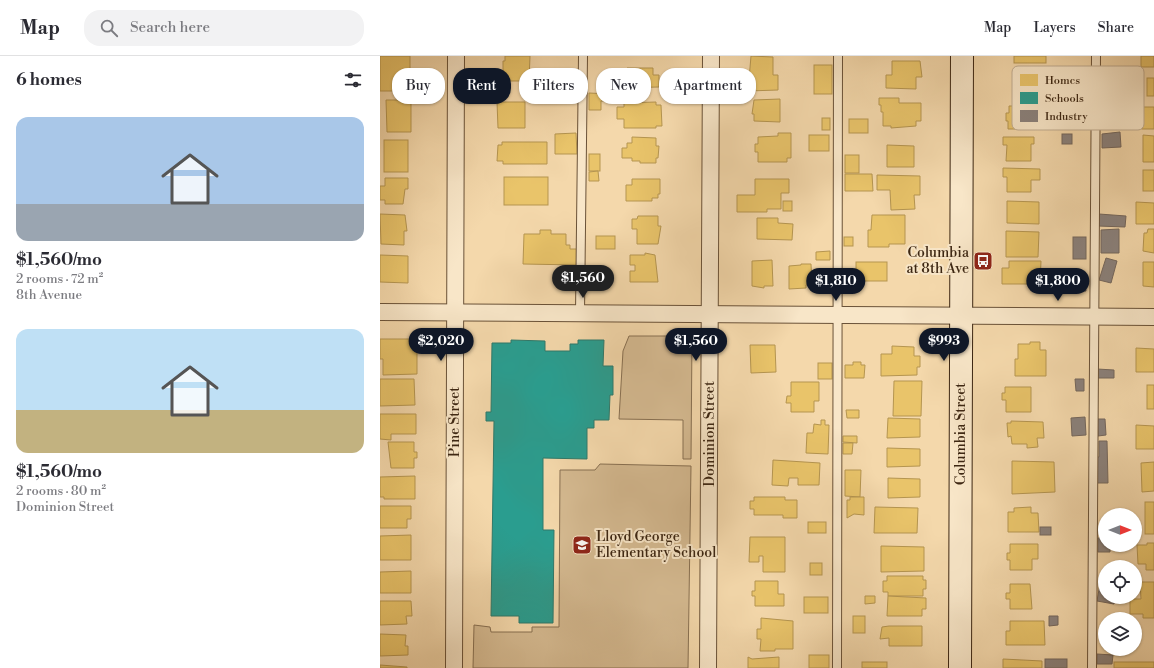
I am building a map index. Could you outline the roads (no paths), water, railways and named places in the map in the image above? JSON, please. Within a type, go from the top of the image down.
[{"type":"main road","name":"Columbia Street","points":[[960,668],[962,56]]},
{"type":"street","name":"Pine Street","points":[[454,668],[456,56]]},
{"type":"street","name":"Dominion Street","points":[[708,668],[711,314],[711,56]]},
{"type":"street","points":[[380,312],[1154,317]]},
{"type":"lane","points":[[580,313],[583,56]]},
{"type":"lane","points":[[836,668],[838,56]]},
{"type":"lane","points":[[1096,56],[1096,66]]},
{"type":"lane","points":[[1092,668],[1095,130]]},
{"type":"place","name":"Columbia at 8th Ave","points":[[983,261]]},
{"type":"place","name":"Lloyd George Elementary School","points":[[582,545]]}]
